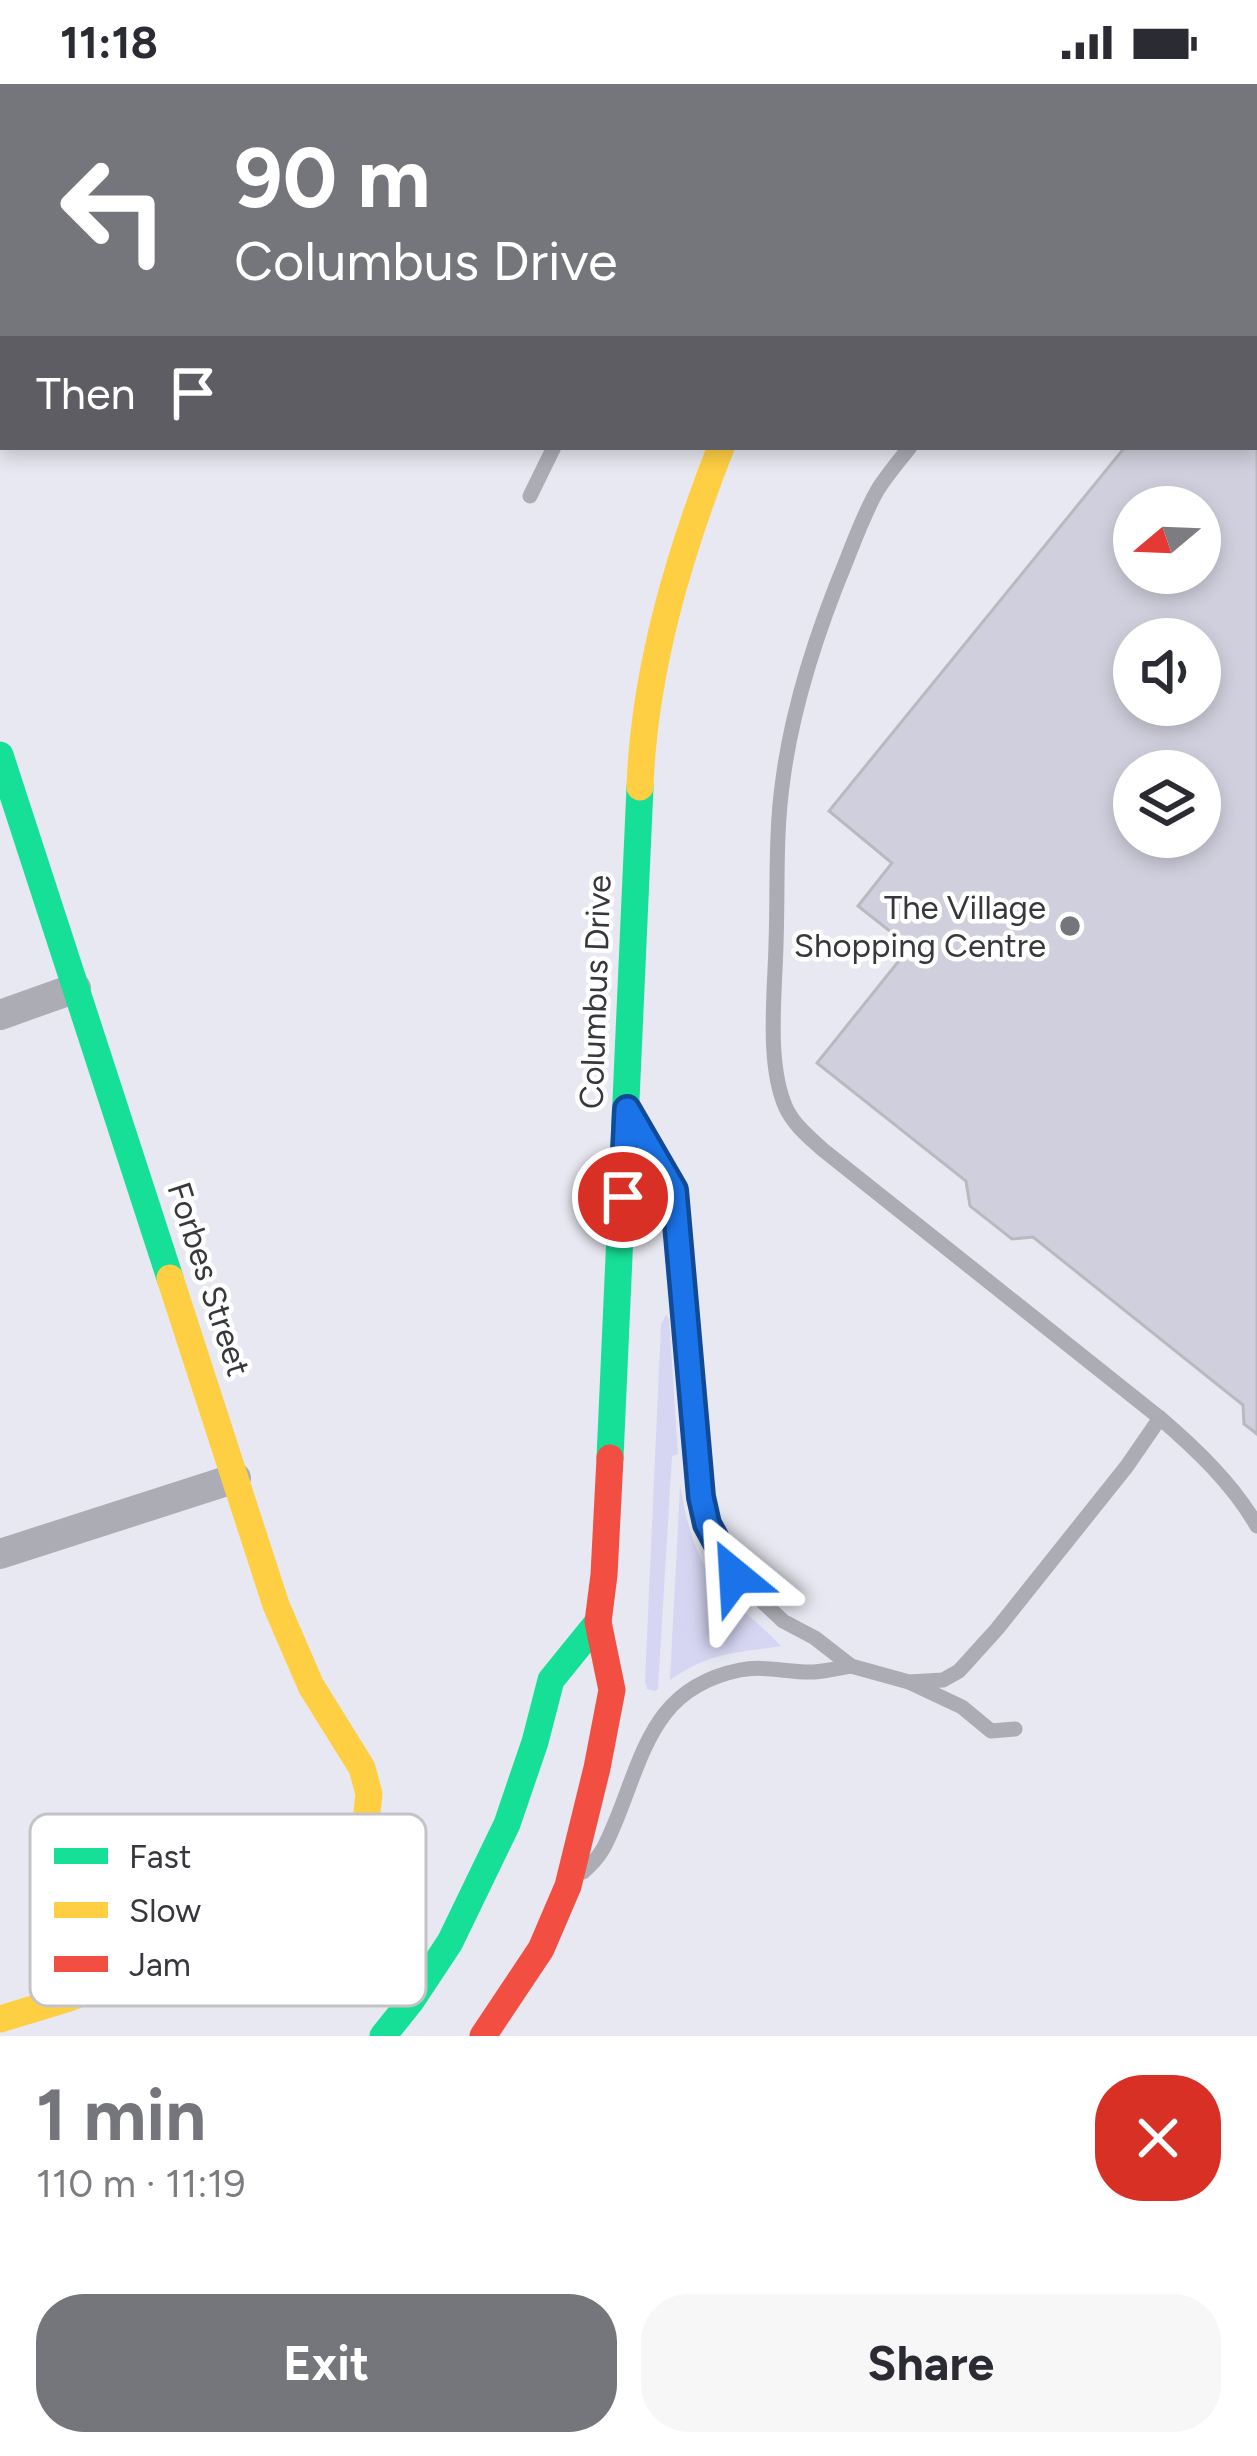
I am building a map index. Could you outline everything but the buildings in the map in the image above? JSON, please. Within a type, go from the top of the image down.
[{"type":"main road","name":"Columbus Drive","points":[[482,2036],[541,1949],[568,1886],[612,1690],[598,1622],[604,1576],[640,778],[654,669],[690,526],[720,450]]},
{"type":"main road","name":"Forbes Street","points":[[0,755],[276,1605],[300,1665],[362,1769],[370,1800],[368,1814]]},
{"type":"main road","points":[[426,1978],[450,1942],[507,1824],[550,1680],[598,1622]]},
{"type":"main road","name":"Forbes Street","points":[[0,2018],[37,2006]]},
{"type":"main road","points":[[383,2036],[407,2006]]},
{"type":"street","points":[[0,1015],[76,988]]},
{"type":"street","points":[[0,1554],[236,1478]]},
{"type":"lane","points":[[530,496],[553,450]]},
{"type":"lane","points":[[908,450],[878,490],[860,527],[830,600],[792,727],[782,783],[778,870],[775,1014],[781,1093],[799,1128],[822,1149],[1160,1418],[1214,1470],[1257,1526]]},
{"type":"lane","points":[[627,1109],[674,1190],[701,1497],[707,1524],[735,1576],[783,1621],[850,1666],[909,1682],[962,1707],[991,1731],[1015,1729]]},
{"type":"lane","points":[[909,1682],[943,1680],[959,1671],[1098,1502],[1160,1418]]},
{"type":"lane","points":[[568,1886],[602,1856],[654,1726],[675,1700],[703,1681],[741,1670],[766,1667],[811,1672],[850,1666]]},
{"type":"shaded area","points":[[666,1315],[678,1454],[672,1456],[655,1691],[647,1689],[645,1681],[661,1324]]},
{"type":"shaded area","points":[[680,1485],[706,1569],[781,1646],[711,1659],[670,1680]]},
{"type":"traffic: fast","points":[[0,755],[170,1278]]},
{"type":"traffic: fast","points":[[610,1458],[640,787]]},
{"type":"traffic: fast","points":[[426,1978],[450,1942],[507,1824],[551,1680],[598,1622]]},
{"type":"traffic: fast","points":[[383,2036],[407,2006]]},
{"type":"traffic: slow","points":[[640,787],[648,700],[666,614],[720,450]]},
{"type":"traffic: slow","points":[[170,1278],[276,1605],[311,1686],[362,1768],[369,1794],[367,1814]]},
{"type":"traffic: slow","points":[[0,2019],[43,2006]]},
{"type":"traffic: jam","points":[[483,2036],[541,1949],[568,1886],[597,1768],[612,1690],[598,1622],[610,1458]]},
{"type":"place","name":"The Village Shopping Centre","points":[[1070,926]]},
{"type":"route","points":[[623,1197],[627,1109],[674,1190],[701,1497],[707,1524],[735,1576]]}]
